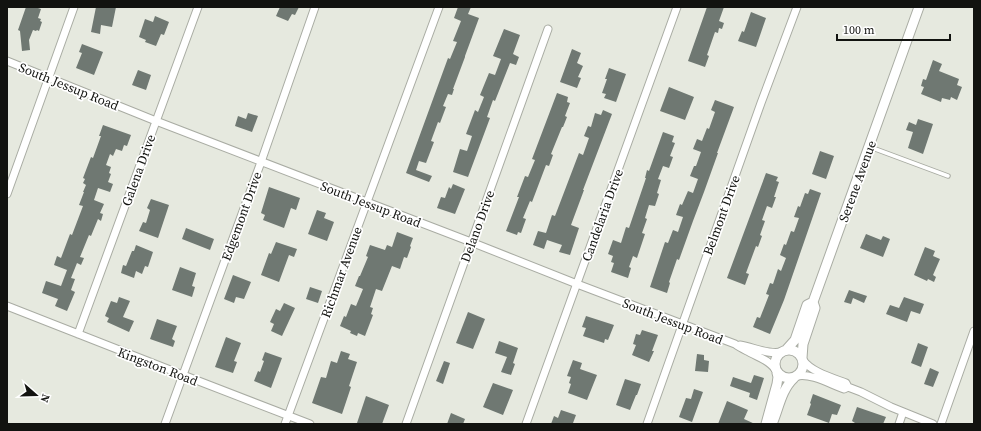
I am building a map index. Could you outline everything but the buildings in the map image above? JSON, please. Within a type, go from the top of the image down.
[{"type":"street","points":[[7,194],[74,7]]},
{"type":"street","name":"Galena Drive","points":[[78,334],[198,7]]},
{"type":"street","name":"Edgemont Drive","points":[[165,424],[261,162],[315,7]]},
{"type":"street","name":"Richmar Avenue","points":[[285,424],[439,7]]},
{"type":"street","name":"Candelaria Drive","points":[[526,424],[677,7]]},
{"type":"street","name":"Belmont Drive","points":[[647,424],[797,7]]},
{"type":"street","name":"Serene Avenue","points":[[784,351],[793,343],[797,336],[807,305],[813,302],[919,7]]},
{"type":"street","name":"Delano Drive","points":[[406,424],[548,29]]},
{"type":"street","name":"South Jessup Road","points":[[7,61],[156,121],[682,325],[735,344],[749,346],[770,353],[784,351]]},
{"type":"street","points":[[772,424],[781,397],[790,382],[802,370],[802,344],[815,308],[813,302]]},
{"type":"street","name":"Kingston Road","points":[[7,306],[310,424]]},
{"type":"street","points":[[941,424],[974,331]]},
{"type":"street","name":"South Jessup Road","points":[[735,344],[746,351],[767,360],[772,364],[776,371]]},
{"type":"street","points":[[766,424],[778,377],[775,361],[776,357],[784,351],[794,351],[798,353],[807,366],[846,383],[848,387]]},
{"type":"street","points":[[776,371],[784,378],[791,379],[803,375],[844,388],[848,387],[933,424]]},
{"type":"street","points":[[899,424],[903,412]]},
{"type":"lane","points":[[869,146],[948,176]]}]
